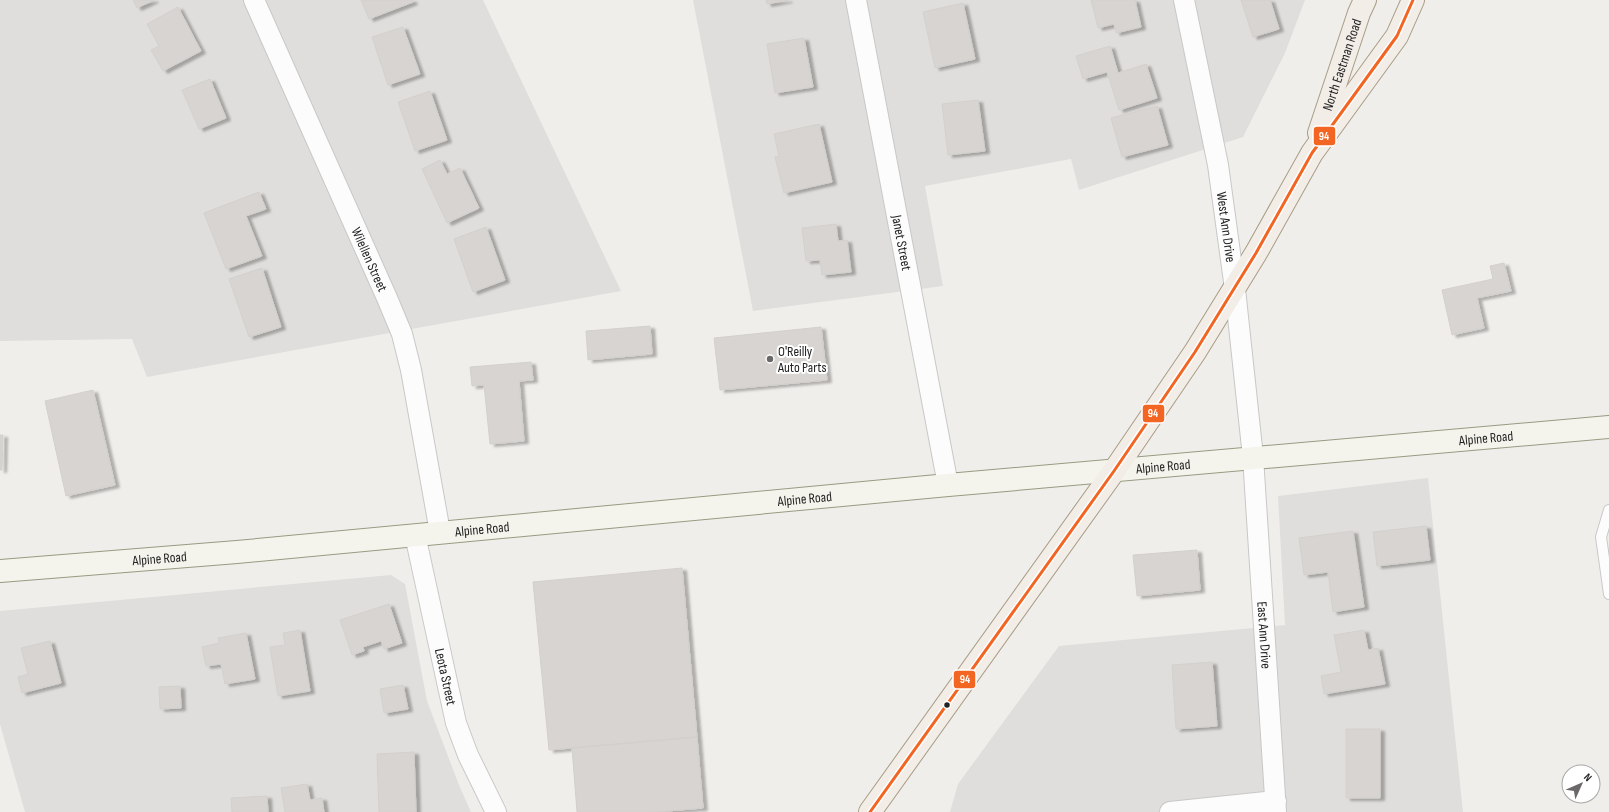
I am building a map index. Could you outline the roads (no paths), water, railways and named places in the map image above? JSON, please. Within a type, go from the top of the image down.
[{"type":"main road","name":"North Eastman Road","points":[[1312,153],[1359,13],[1365,0]]},
{"type":"main road","name":"North Eastman Road","points":[[870,812],[1114,470],[1195,352],[1235,289],[1312,153],[1397,36],[1413,0]]},
{"type":"main road","name":"Alpine Road","points":[[0,571],[237,552],[1253,457],[1609,427]]},
{"type":"street","name":"Wilellen Street","points":[[254,0],[402,334],[417,396],[440,532]]},
{"type":"street","name":"Janet Street","points":[[856,0],[948,485]]},
{"type":"street","name":"West Ann Drive","points":[[1184,0],[1218,165],[1235,289],[1253,457]]},
{"type":"street","name":"East Ann Drive","points":[[1253,457],[1276,807]]},
{"type":"street","name":"Leota Street","points":[[416,535],[460,735],[474,768],[496,812]]},
{"type":"street","points":[[1170,812],[1276,807]]},
{"type":"lane","points":[[1609,510],[1601,538],[1609,594]]},
{"type":"place","name":"O'Reilly Auto Parts","points":[[770,359]]}]
